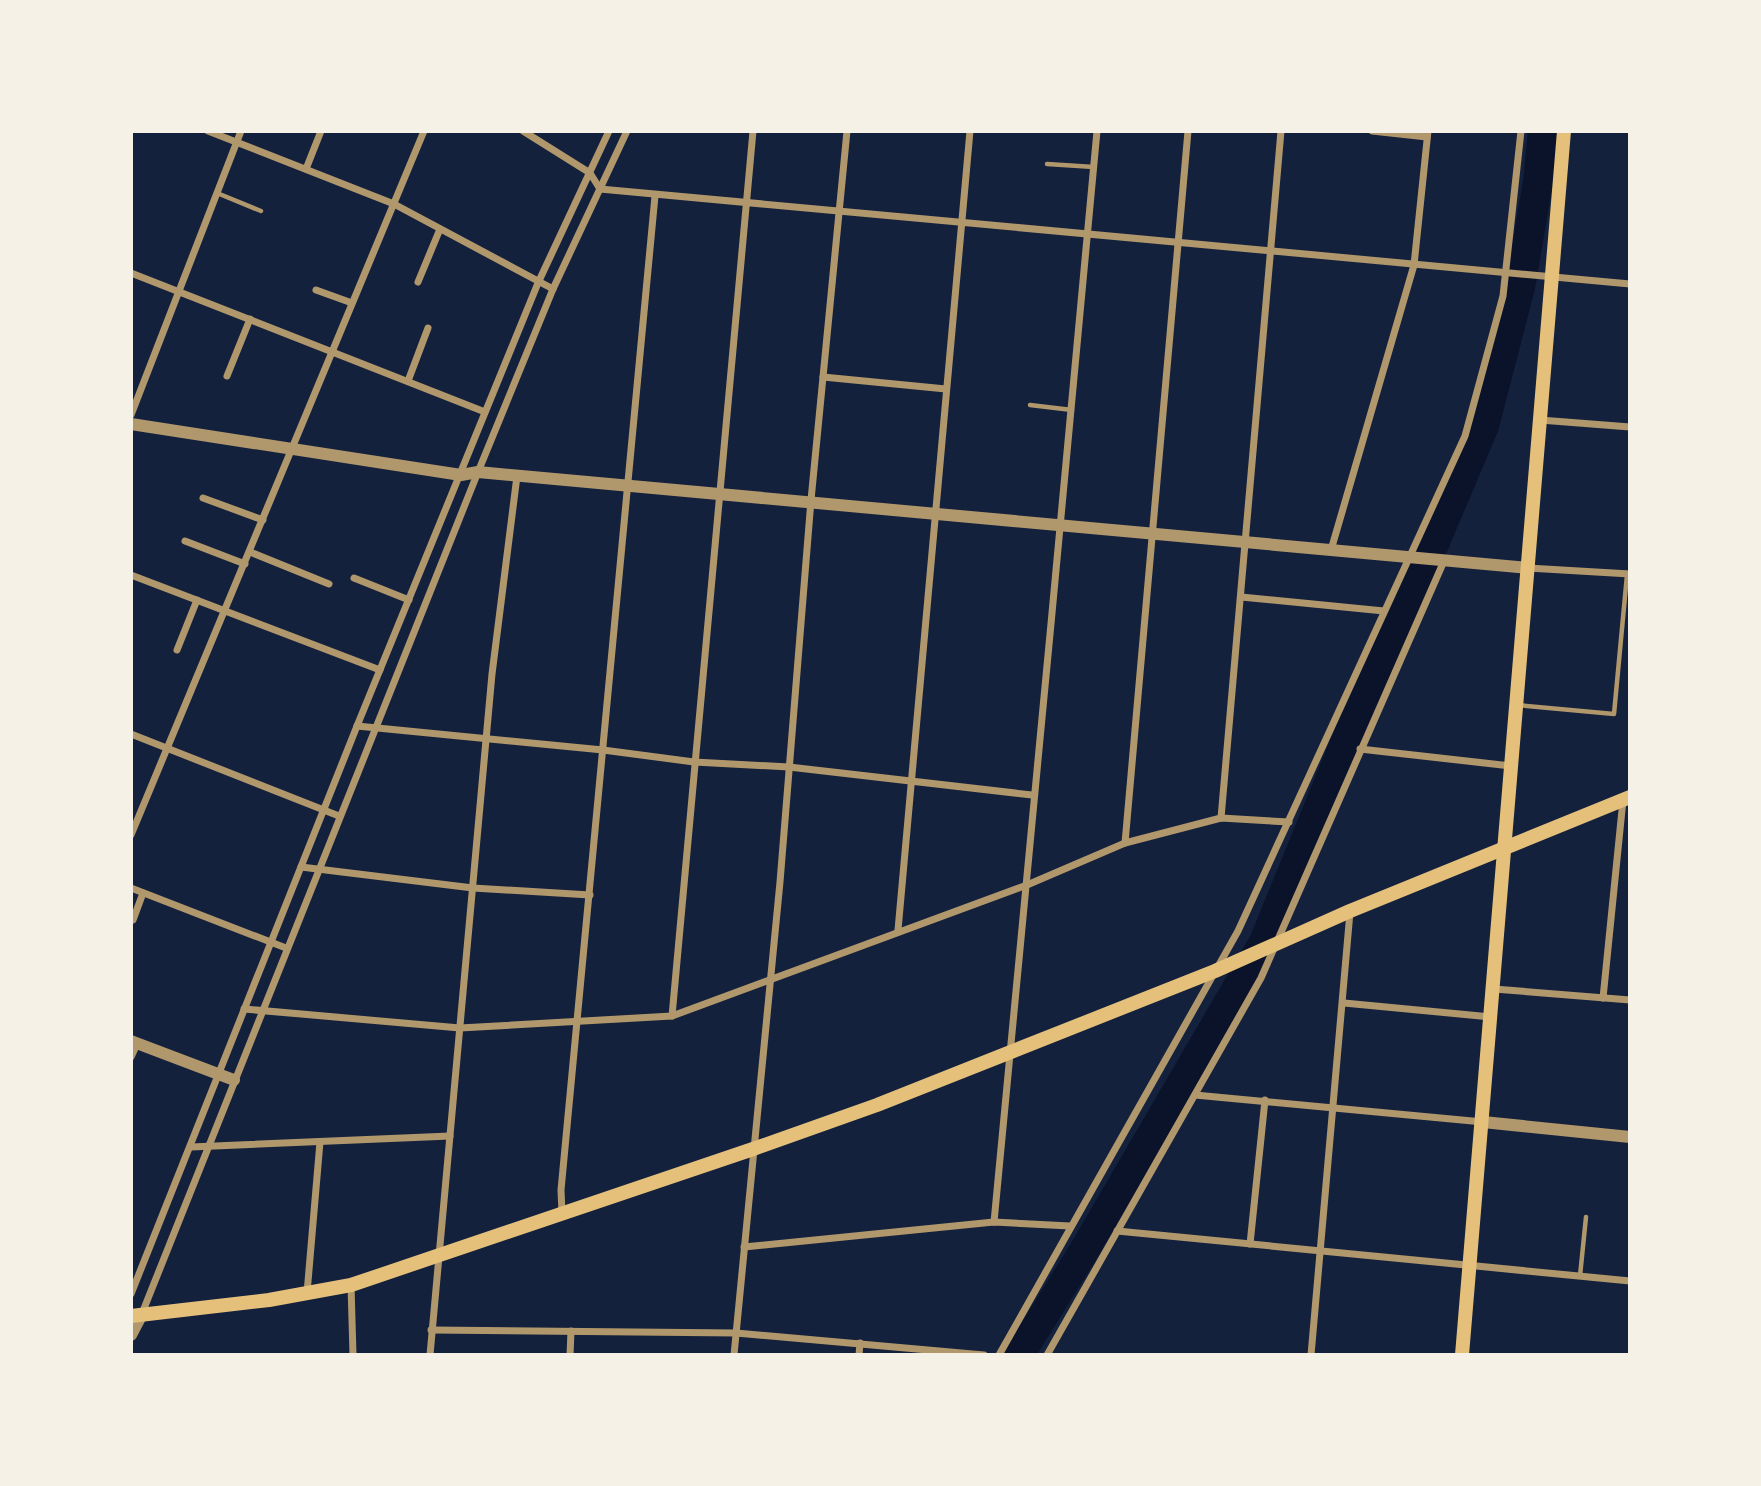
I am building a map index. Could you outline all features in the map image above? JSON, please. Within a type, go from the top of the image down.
[{"type":"main road","points":[[1462,1355],[1540,420],[1545,277],[1564,131]]},
{"type":"main road","points":[[136,1316],[351,1285],[753,1149],[1009,1053],[1216,971],[1350,911],[1626,798]]},
{"type":"street","points":[[208,131],[394,204],[553,289]]},
{"type":"street","points":[[131,415],[241,131]]},
{"type":"street","points":[[306,169],[321,131]]},
{"type":"street","points":[[131,835],[424,131]]},
{"type":"street","points":[[523,131],[590,173],[600,189]]},
{"type":"street","points":[[131,1294],[357,726],[538,283],[609,131]]},
{"type":"street","points":[[131,1335],[136,1316],[208,1147],[553,289],[627,131]]},
{"type":"street","points":[[672,1016],[753,131]]},
{"type":"street","points":[[734,1355],[771,978],[811,500],[847,131]]},
{"type":"street","points":[[898,930],[914,782],[935,513],[970,131]]},
{"type":"street","points":[[994,1222],[1027,885],[1032,794],[1062,526],[1097,131]]},
{"type":"street","points":[[1125,843],[1188,131]]},
{"type":"street","points":[[1221,818],[1281,131]]},
{"type":"street","points":[[1331,550],[1414,265],[1428,134],[1372,131]]},
{"type":"street","points":[[999,1355],[1216,971],[1289,822],[1384,611],[1413,558],[1465,436],[1509,274],[1521,131]]},
{"type":"street","points":[[600,189],[1630,284]]},
{"type":"street","points":[[562,1214],[561,1191],[655,196]]},
{"type":"street","points":[[418,282],[440,229]]},
{"type":"street","points":[[131,273],[485,412]]},
{"type":"street","points":[[316,290],[352,303]]},
{"type":"street","points":[[228,376],[250,319]]},
{"type":"street","points":[[408,381],[428,328]]},
{"type":"street","points":[[823,377],[947,389]]},
{"type":"street","points":[[1540,420],[1630,427]]},
{"type":"street","points":[[131,424],[461,475],[478,472],[811,500],[1442,561],[1629,574]]},
{"type":"street","points":[[430,1355],[486,741],[517,476]]},
{"type":"street","points":[[203,498],[263,520]]},
{"type":"street","points":[[185,541],[245,564]]},
{"type":"street","points":[[250,552],[329,584]]},
{"type":"street","points":[[1047,1355],[1261,978],[1442,561]]},
{"type":"street","points":[[131,575],[380,670]]},
{"type":"street","points":[[354,578],[409,600]]},
{"type":"street","points":[[1241,597],[1384,611]]},
{"type":"street","points":[[177,650],[197,600]]},
{"type":"street","points":[[357,726],[486,741],[603,750],[694,762],[789,767],[1032,794]]},
{"type":"street","points":[[131,734],[339,816]]},
{"type":"street","points":[[1360,749],[1511,766]]},
{"type":"street","points":[[1603,998],[1626,798]]},
{"type":"street","points":[[244,1010],[460,1028],[577,1024],[672,1016],[898,930],[1027,885],[1125,843],[1221,818],[1289,822]]},
{"type":"street","points":[[301,867],[473,888],[590,895]]},
{"type":"street","points":[[131,888],[286,948]]},
{"type":"street","points":[[133,920],[144,893]]},
{"type":"street","points":[[1311,1355],[1335,1107],[1350,911]]},
{"type":"street","points":[[1494,989],[1630,1000]]},
{"type":"street","points":[[1344,1003],[1492,1017]]},
{"type":"street","points":[[131,1058],[134,1042],[234,1080]]},
{"type":"street","points":[[1195,1096],[1265,1100],[1630,1138]]},
{"type":"street","points":[[1250,1244],[1265,1100]]},
{"type":"street","points":[[191,1147],[450,1136]]},
{"type":"street","points":[[307,1293],[320,1142]]},
{"type":"street","points":[[744,1247],[994,1222],[1070,1226]]},
{"type":"street","points":[[1118,1231],[1630,1282]]},
{"type":"street","points":[[351,1285],[352,1355]]},
{"type":"street","points":[[431,1330],[736,1332],[984,1355]]},
{"type":"street","points":[[570,1355],[571,1331]]},
{"type":"street","points":[[859,1355],[860,1343]]},
{"type":"lane","points":[[1047,164],[1094,167]]},
{"type":"lane","points":[[217,193],[261,211]]},
{"type":"lane","points":[[1030,405],[1072,410]]},
{"type":"lane","points":[[1516,705],[1614,714],[1629,574]]},
{"type":"lane","points":[[1579,1276],[1586,1217]]},
{"type":"waterway","points":[[1019,1355],[1082,1254],[1264,942],[1361,704],[1412,596],[1484,426],[1520,287],[1538,182],[1543,131]]}]
